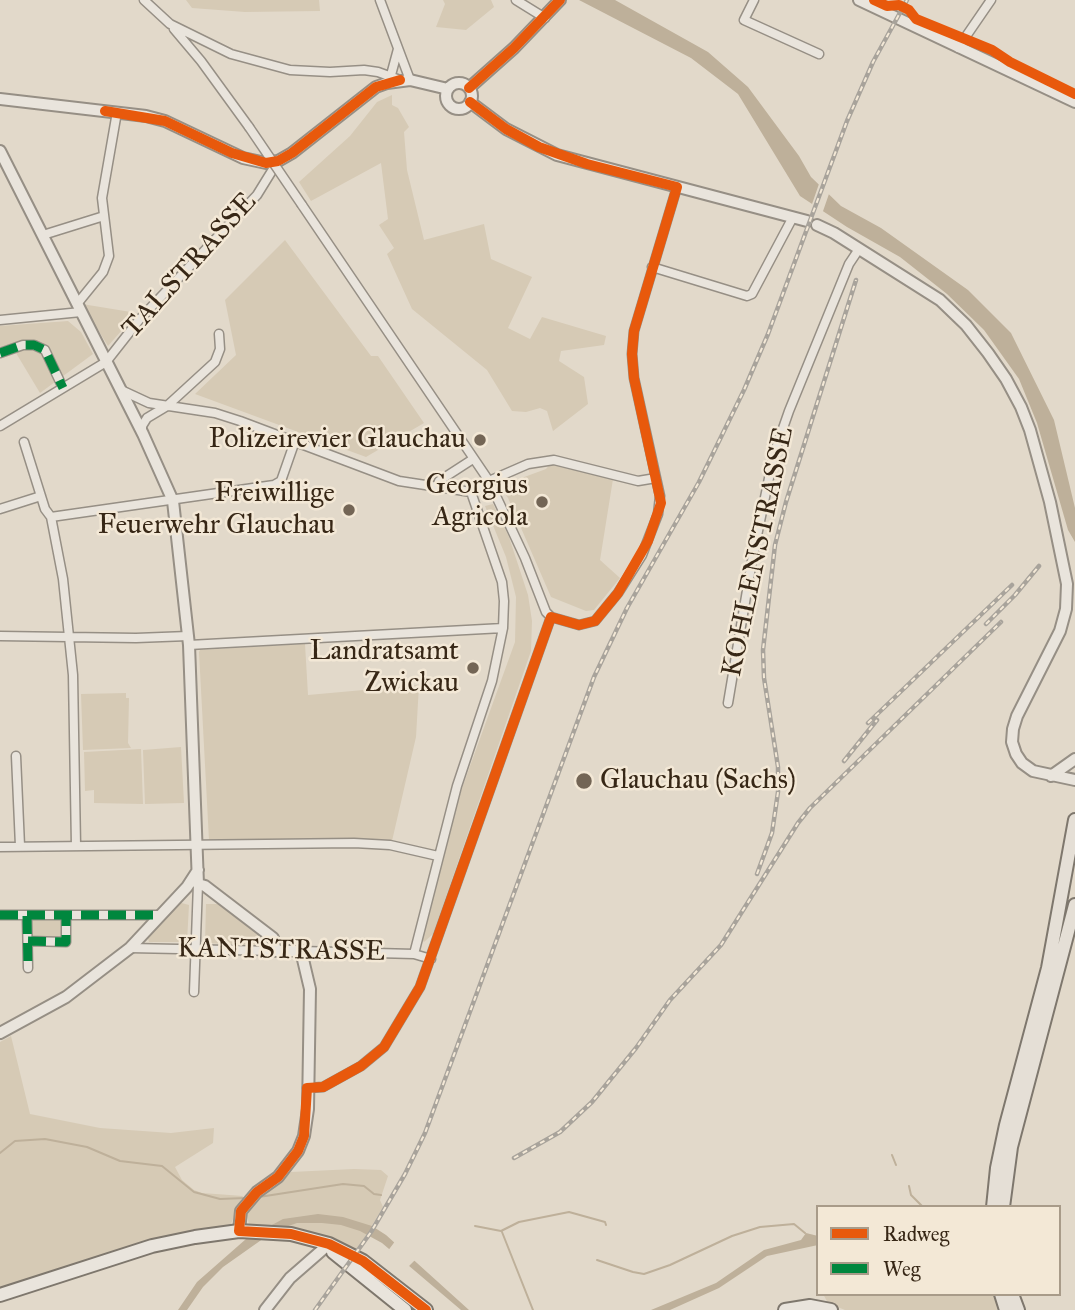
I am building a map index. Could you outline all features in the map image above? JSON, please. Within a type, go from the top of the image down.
[{"type":"main road","points":[[993,1205],[1006,1125],[1048,968],[1075,820]]},
{"type":"main road","points":[[1003,1205],[1012,1147],[1075,905]]},
{"type":"main road","points":[[0,1295],[152,1246],[244,1231],[296,1235],[363,1261],[426,1310]]},
{"type":"main road","points":[[328,1246],[405,1310]]},
{"type":"main road","points":[[785,1310],[810,1306],[831,1310]]},
{"type":"street","points":[[144,0],[170,24],[201,61],[249,127],[489,481],[525,558],[546,612],[551,617],[571,624],[587,625],[595,621],[625,583],[648,541],[661,503],[634,378],[632,354],[634,331],[677,187]]},
{"type":"street","points":[[380,0],[398,46],[401,78]]},
{"type":"street","points":[[516,0],[545,18]]},
{"type":"street","points":[[469,88],[545,18],[560,0]]},
{"type":"street","points":[[754,0],[744,20],[819,54]]},
{"type":"street","points":[[859,0],[1075,102]]},
{"type":"street","points":[[958,48],[991,0]]},
{"type":"street","points":[[170,24],[231,54],[290,70],[330,72],[363,69],[448,89],[458,83],[469,88],[472,95],[470,102],[465,108],[453,108],[447,102],[448,89]]},
{"type":"street","points":[[398,46],[395,68],[401,78]]},
{"type":"street","name":"TALSTRASSE","points":[[0,426],[106,362],[139,320],[257,195],[278,161],[376,87],[401,78]]},
{"type":"street","points":[[0,99],[61,108],[117,112],[165,121],[253,161],[278,161]]},
{"type":"street","points":[[470,102],[506,129],[557,155],[812,223],[940,300],[967,325],[1006,379],[1030,430],[1050,502],[1067,584],[1060,631],[1017,716],[1012,742],[1022,763],[1033,771],[1075,780]]},
{"type":"street","points":[[0,320],[79,308],[107,264],[109,246],[102,198],[117,112]]},
{"type":"street","points":[[0,151],[143,434],[173,501],[188,640],[197,846],[198,870],[193,885],[196,949],[194,992]]},
{"type":"street","points":[[43,235],[74,223],[104,216]]},
{"type":"street","points":[[652,267],[747,296],[752,295],[793,218]]},
{"type":"street","name":"KOHLENSTRASSE","points":[[728,703],[753,555],[774,454],[849,264],[859,249]]},
{"type":"street","points":[[143,434],[142,426],[147,418],[167,406],[215,362],[220,349],[219,334]]},
{"type":"street","points":[[0,353],[23,345],[34,345],[45,350],[63,388]]},
{"type":"street","points":[[121,390],[149,403],[215,413],[399,481],[471,492],[528,464],[554,460],[638,481],[656,478]]},
{"type":"street","points":[[51,517],[173,501],[279,483],[295,441]]},
{"type":"street","points":[[24,442],[41,496],[51,517],[63,579],[73,675],[76,846]]},
{"type":"street","points":[[438,487],[439,481],[473,459]]},
{"type":"street","points":[[414,954],[457,786],[490,689],[503,628],[505,601],[496,558],[471,492]]},
{"type":"street","points":[[0,509],[41,496]]},
{"type":"street","points":[[307,1088],[323,1087],[361,1066],[384,1047],[419,987],[432,959],[551,617]]},
{"type":"street","points":[[0,636],[188,640],[503,628]]},
{"type":"street","points":[[16,756],[20,846]]},
{"type":"street","points":[[1051,776],[1075,759]]},
{"type":"street","points":[[0,847],[354,844],[390,845],[438,856]]},
{"type":"street","points":[[0,1033],[66,997],[130,948],[160,915],[193,885],[205,886],[273,937],[276,951]]},
{"type":"street","points":[[0,915],[160,915]]},
{"type":"street","points":[[27,916],[28,968]]},
{"type":"street","points":[[27,941],[66,942],[66,916]]},
{"type":"street","name":"KANTSTRASSE","points":[[130,948],[414,954],[432,959]]},
{"type":"street","points":[[244,1231],[241,1210],[257,1192],[278,1177],[298,1151],[304,1136],[310,989],[301,951]]},
{"type":"street","points":[[265,1310],[290,1278],[328,1246]]},
{"type":"shaded area","points":[[186,0],[319,0],[320,11],[245,12],[192,8]]},
{"type":"shaded area","points":[[443,0],[491,0],[494,7],[466,30],[436,27],[445,4]]},
{"type":"shaded area","points":[[579,0],[615,0],[708,52],[748,87],[799,156],[811,177],[841,206],[881,228],[968,290],[1011,333],[1054,420],[1075,508],[1075,542],[1068,530],[1037,423],[1019,379],[984,330],[947,294],[900,257],[800,196],[738,94],[691,58]]},
{"type":"shaded area","points":[[392,95],[392,105],[398,108],[409,127],[404,132],[407,170],[424,240],[484,224],[491,259],[532,277],[508,328],[530,339],[542,317],[606,336],[604,345],[561,351],[559,361],[584,377],[588,404],[553,431],[547,411],[540,408],[526,412],[512,411],[487,370],[412,309],[387,254],[394,248],[379,225],[388,219],[381,163],[311,201],[299,182],[350,136],[377,102]]},
{"type":"shaded area","points":[[285,240],[371,356],[378,356],[424,423],[366,457],[195,394],[236,355],[225,300]]},
{"type":"shaded area","points":[[82,304],[137,313],[108,346]]},
{"type":"shaded area","points":[[68,321],[81,332],[93,354],[40,393],[13,348],[0,353],[0,326]]},
{"type":"shaded area","points":[[552,462],[561,467],[613,479],[600,560],[620,578],[594,610],[586,611],[551,597],[503,491],[508,483],[546,469]]},
{"type":"shaded area","points":[[493,504],[509,537],[528,595],[532,621],[531,651],[433,934],[424,942],[422,940],[461,791],[515,642],[516,597],[506,557],[485,506]]},
{"type":"shaded area","points":[[305,644],[308,695],[419,685],[416,737],[392,841],[209,840],[199,652]]},
{"type":"shaded area","points":[[126,693],[126,698],[129,698],[128,743],[131,748],[83,750],[81,694]]},
{"type":"shaded area","points":[[181,747],[184,803],[145,804],[143,750]]},
{"type":"shaded area","points":[[141,749],[143,804],[94,803],[94,790],[85,791],[84,752]]},
{"type":"shaded area","points":[[178,902],[189,905],[187,942],[149,942],[147,935]]},
{"type":"shaded area","points":[[206,904],[219,904],[262,936],[264,943],[205,943]]},
{"type":"shaded area","points":[[30,919],[63,919],[63,939],[30,939]]},
{"type":"shaded area","points":[[11,1036],[30,1114],[100,1128],[171,1133],[214,1128],[213,1143],[175,1167],[182,1180],[194,1190],[243,1196],[230,1226],[0,1290],[0,1042]]},
{"type":"shaded area","points":[[381,1170],[388,1176],[380,1200],[383,1207],[356,1252],[337,1239],[249,1225],[247,1215],[253,1203],[291,1172]]},
{"type":"shaded area","points":[[318,1214],[343,1217],[372,1226],[386,1235],[469,1310],[461,1310],[382,1243],[360,1231],[341,1225],[297,1223],[274,1231],[223,1267],[203,1287],[187,1310],[178,1310],[197,1282],[246,1239],[283,1219]]},
{"type":"shaded area","points":[[806,1233],[816,1236],[816,1245],[767,1256],[719,1288],[670,1310],[651,1310],[716,1283],[764,1250],[801,1240]]},
{"type":"shaded area","points":[[824,1296],[995,1296],[997,1310],[845,1310],[828,1303]]},
{"type":"pier","points":[[820,181],[830,191],[822,214],[811,207]]},
{"type":"pier","points":[[396,1240],[417,1258],[407,1268],[387,1252]]},
{"type":"waterway","points":[[0,1153],[15,1141],[45,1139],[87,1147],[120,1161],[162,1166],[194,1192],[220,1199],[246,1198]]},
{"type":"waterway","points":[[892,1155],[896,1165]]},
{"type":"waterway","points":[[259,1197],[343,1184],[364,1186],[374,1194],[381,1195]]},
{"type":"waterway","points":[[909,1186],[911,1195],[921,1205]]},
{"type":"waterway","points":[[475,1226],[501,1231],[519,1222],[569,1212],[605,1222],[606,1225]]},
{"type":"waterway","points":[[597,1260],[644,1274],[732,1236],[760,1227],[794,1224],[805,1233]]},
{"type":"waterway","points":[[502,1232],[533,1310]]},
{"type":"railway","points":[[315,1310],[371,1232],[425,1133],[594,677],[627,608],[699,482],[744,390],[768,334],[847,121],[873,62],[907,0]]},
{"type":"railway","points":[[757,874],[772,833],[778,792],[778,767],[764,678],[763,650],[775,545],[856,280]]},
{"type":"railway","points":[[986,624],[1039,566]]},
{"type":"railway","points":[[868,723],[1012,585]]},
{"type":"railway","points":[[514,1158],[560,1132],[592,1102],[636,1048],[670,1000],[721,945],[810,808],[1001,622]]},
{"type":"railway","points":[[844,761],[877,720]]},
{"type":"marked path","points":[[0,353],[23,345],[34,345],[45,350],[63,388]]},
{"type":"marked path","points":[[0,915],[160,915]]},
{"type":"marked path","points":[[27,916],[28,968]]},
{"type":"marked path","points":[[28,941],[66,942],[66,916]]},
{"type":"cycle path","points":[[469,88],[514,48],[560,0]]},
{"type":"cycle path","points":[[874,0],[887,6],[899,5],[909,10],[916,19],[992,50],[1010,62],[1075,94]]},
{"type":"cycle path","points":[[105,111],[165,121],[232,153],[266,163],[278,161],[292,153],[376,87],[400,80]]},
{"type":"cycle path","points":[[426,1310],[363,1261],[329,1244],[291,1234],[239,1231],[241,1211],[257,1192],[278,1177],[298,1151],[304,1136],[307,1088],[323,1087],[361,1066],[384,1047],[420,987],[551,617],[579,625],[595,621],[618,593],[648,541],[661,503],[634,378],[632,354],[634,331],[677,187],[587,164],[539,147],[506,129],[470,102]]},
{"type":"place","name":"Polizeirevier Glauchau","points":[[480,440]]},
{"type":"place","name":"Georgius Agricola","points":[[542,502]]},
{"type":"place","name":"Freiwillige Feuerwehr Glauchau","points":[[349,510]]},
{"type":"place","name":"Landratsamt Zwickau","points":[[473,668]]},
{"type":"place","name":"Glauchau (Sachs)","points":[[584,781]]}]
